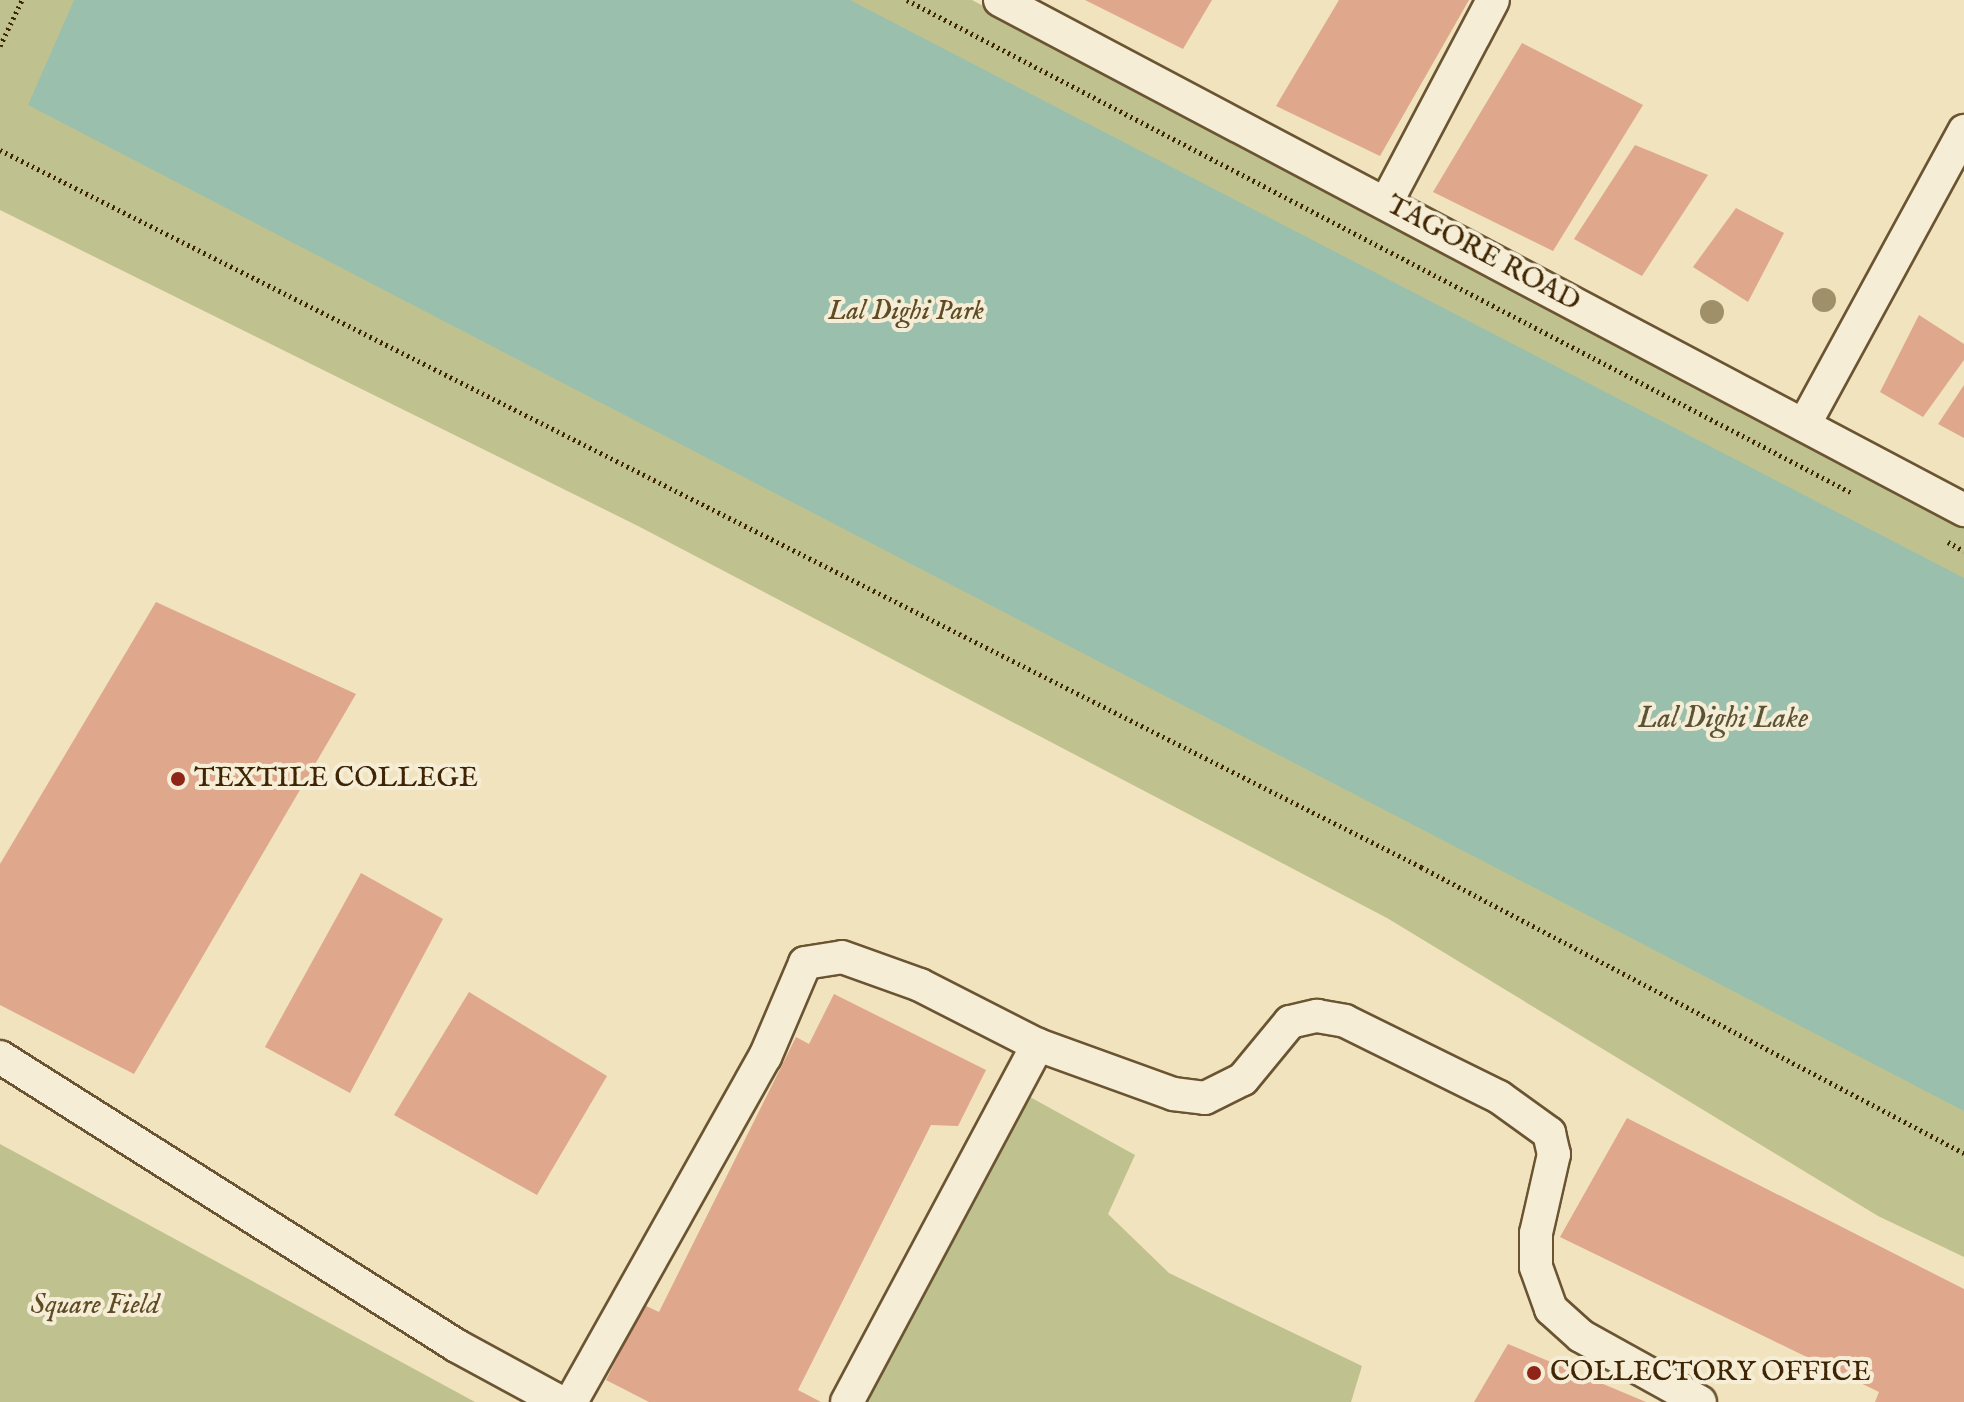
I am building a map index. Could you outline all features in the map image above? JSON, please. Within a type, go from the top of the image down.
[{"type":"street","points":[[1386,203],[1493,0]]},
{"type":"street","name":"TAGORE ROAD","points":[[1020,5],[1964,510]]},
{"type":"street","points":[[1804,425],[1964,131]]},
{"type":"street","points":[[571,1402],[765,1057],[805,963],[842,957],[920,985],[1038,1045],[1134,1084],[1205,1098],[1243,1079],[1269,1041],[1290,1022],[1317,1016],[1357,1026],[1499,1097],[1549,1133],[1554,1154],[1536,1233],[1536,1267],[1551,1309],[1581,1336],[1700,1402]]},
{"type":"street","points":[[847,1402],[1038,1045]]},
{"type":"street","points":[[0,1057],[457,1346],[560,1402]]},
{"type":"path","points":[[0,46],[22,0]]},
{"type":"path","points":[[907,0],[1853,493]]},
{"type":"path","points":[[0,150],[1364,838],[1964,1153]]},
{"type":"path","points":[[1936,536],[1964,551]]},
{"type":"green space","name":"Lal Dighi Lake","points":[[0,0],[972,0],[1964,525],[1964,1257],[1878,1216],[1387,918],[638,526],[0,210]]},
{"type":"green space","points":[[1012,1087],[1135,1155],[1108,1214],[1169,1273],[1362,1366],[1351,1402],[854,1402]]},
{"type":"green space","name":"Square Field","points":[[0,1144],[475,1402],[0,1402]]},
{"type":"water","name":"Lal Dighi Lake","points":[[74,0],[850,0],[1964,578],[1964,1111],[28,105]]},
{"type":"building","points":[[1085,0],[1212,0],[1183,49]]},
{"type":"building","points":[[1339,0],[1469,0],[1380,156],[1276,106]]},
{"type":"building","points":[[1522,43],[1643,105],[1553,251],[1433,192]]},
{"type":"building","points":[[1635,145],[1708,175],[1642,276],[1574,239]]},
{"type":"building","points":[[1736,208],[1784,233],[1748,302],[1693,267]]},
{"type":"building","points":[[1919,315],[1964,344],[1964,360],[1923,417],[1880,392]]},
{"type":"building","points":[[1964,385],[1964,438],[1938,424]]},
{"type":"building","name":"TEXTILE COLLEGE","points":[[156,602],[356,694],[134,1074],[0,1005],[0,864]]},
{"type":"building","points":[[361,873],[443,919],[350,1093],[265,1047]]},
{"type":"building","points":[[469,992],[607,1076],[537,1195],[394,1115]]},
{"type":"building","points":[[834,994],[986,1070],[958,1126],[931,1125],[798,1390],[821,1402],[649,1402],[606,1380],[644,1305],[659,1312],[796,1037],[809,1044]]},
{"type":"building","points":[[1627,1118],[1964,1289],[1964,1402],[1875,1402],[1879,1392],[1560,1237]]},
{"type":"building","name":"COLLECTORY OFFICE","points":[[1508,1344],[1646,1402],[1474,1402]]},
{"type":"place","name":"TEXTILE COLLEGE","points":[[178,779]]},
{"type":"place","name":"COLLECTORY OFFICE","points":[[1534,1373]]},
{"type":"park label","name":"Lal Dighi Park","points":[[906,312]]}]
